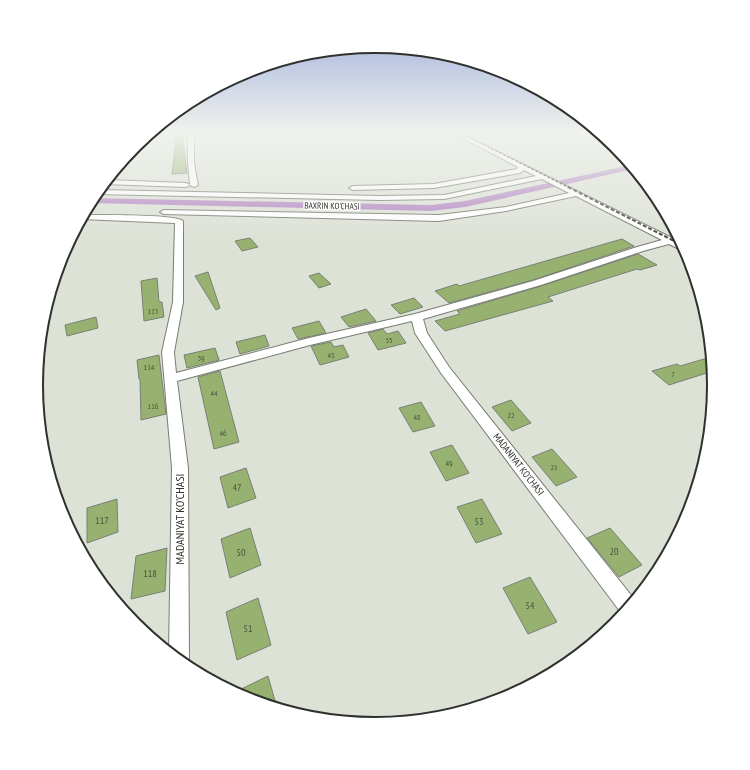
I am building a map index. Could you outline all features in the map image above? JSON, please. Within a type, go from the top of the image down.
[{"type":"street","points":[[113,182],[198,185],[193,168]]},
{"type":"street","points":[[344,188],[434,186],[520,171],[521,168]]},
{"type":"street","points":[[523,168],[676,244]]},
{"type":"street","points":[[105,192],[379,198],[444,196],[543,178]]},
{"type":"street","name":"BAXRIN KO'CHASI","points":[[92,211],[440,218],[506,209],[576,194]]},
{"type":"street","name":"MADANIYAT KO'CHASI","points":[[88,217],[178,221],[178,302],[168,352],[180,468],[179,652]]},
{"type":"street","points":[[170,379],[309,342],[417,317],[537,283],[640,248],[670,241]]},
{"type":"street","name":"MADANIYAT KO'CHASI","points":[[417,317],[421,332],[445,370],[626,603]]},
{"type":"building","points":[[173,168],[186,168],[187,173],[172,174]]},
{"type":"building","points":[[250,238],[258,247],[242,251],[235,241]]},
{"type":"building","points":[[622,239],[634,246],[533,280],[449,303],[435,291],[457,284],[459,286]]},
{"type":"building","points":[[638,254],[657,265],[640,270],[637,269],[548,297],[553,301],[445,331],[435,321],[460,314],[457,311],[541,286]]},
{"type":"building","points":[[208,272],[220,308],[216,310],[195,276]]},
{"type":"building","points":[[319,273],[331,284],[319,288],[309,276]]},
{"type":"building","points":[[157,278],[159,302],[162,302],[164,317],[144,321],[141,281]]},
{"type":"building","points":[[414,298],[423,307],[400,314],[391,305]]},
{"type":"building","points":[[366,309],[376,321],[349,327],[341,317]]},
{"type":"building","points":[[96,317],[98,328],[67,336],[65,325]]},
{"type":"building","points":[[319,321],[326,333],[298,339],[292,328]]},
{"type":"building","points":[[383,329],[387,334],[398,331],[406,343],[378,350],[368,333]]},
{"type":"building","points":[[265,335],[269,346],[240,354],[236,342]]},
{"type":"building","points":[[331,342],[334,347],[343,345],[349,357],[320,365],[311,346]]},
{"type":"building","points":[[215,348],[219,360],[187,368],[184,355]]},
{"type":"building","points":[[159,355],[166,414],[141,420],[140,379],[137,360]]},
{"type":"building","points":[[706,359],[706,373],[669,385],[652,371],[677,364],[680,366]]},
{"type":"building","points":[[220,371],[239,442],[214,449],[198,377]]},
{"type":"building","points":[[511,400],[531,423],[512,431],[492,407]]},
{"type":"building","points":[[421,402],[435,426],[413,432],[399,408]]},
{"type":"building","points":[[452,445],[469,473],[446,481],[430,452]]},
{"type":"building","points":[[552,449],[577,477],[556,486],[532,457]]},
{"type":"building","points":[[246,468],[256,498],[228,508],[220,477]]},
{"type":"building","points":[[117,499],[118,532],[87,543],[87,508]]},
{"type":"building","points":[[482,499],[502,534],[476,543],[457,507]]},
{"type":"building","points":[[250,528],[261,565],[230,578],[221,539]]},
{"type":"building","points":[[610,528],[642,565],[619,577],[587,538]]},
{"type":"building","points":[[167,548],[165,591],[131,599],[136,556]]},
{"type":"building","points":[[530,577],[557,622],[528,634],[503,588]]},
{"type":"building","points":[[258,598],[271,645],[237,660],[226,612]]},
{"type":"building","points":[[268,676],[275,701],[248,692],[241,689]]},
{"type":"waterway","points":[[99,201],[431,208],[465,204],[627,168]]},
{"type":"railway","points":[[530,168],[570,188]]},
{"type":"railway","points":[[568,187],[674,241]]}]
